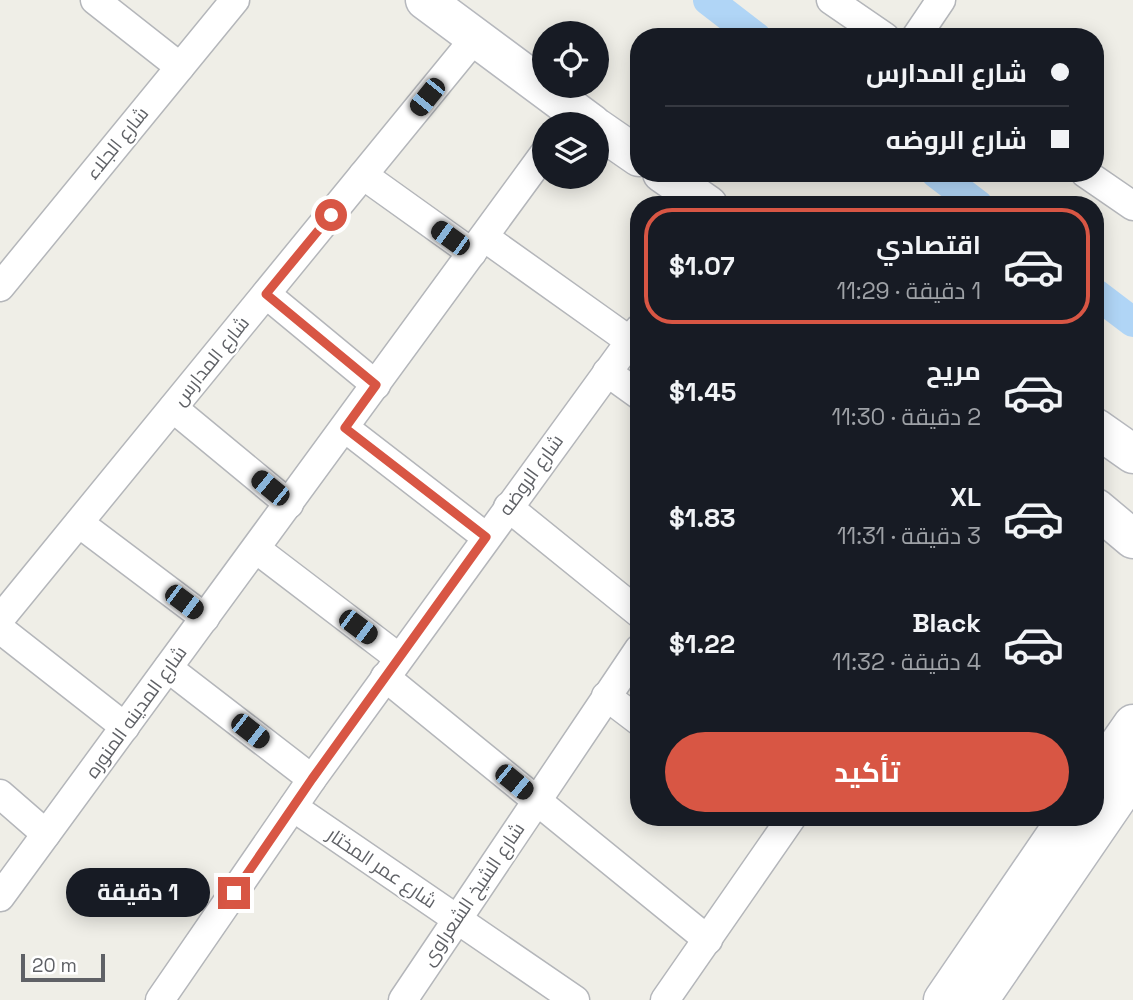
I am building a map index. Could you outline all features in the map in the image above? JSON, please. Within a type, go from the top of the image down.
[{"type":"main road","points":[[425,0],[569,112]]},
{"type":"main road","points":[[609,139],[630,151]]},
{"type":"main road","points":[[675,182],[695,196]]},
{"type":"main road","points":[[1104,434],[1133,454]]},
{"type":"main road","points":[[1104,515],[1133,539]]},
{"type":"main road","points":[[1104,766],[1133,724]]},
{"type":"main road","points":[[1104,817],[1133,775]]},
{"type":"main road","points":[[943,1000],[1062,826]]},
{"type":"main road","points":[[979,1000],[1098,826]]},
{"type":"street","points":[[95,0],[180,67]]},
{"type":"street","name":"شارع الجلاء","points":[[0,287],[235,0]]},
{"type":"street","points":[[831,0],[872,28]]},
{"type":"street","points":[[922,28],[941,0]]},
{"type":"street","name":"شارع المدارس","points":[[0,619],[475,38]]},
{"type":"street","name":"شارع المدينه المنوره","points":[[0,897],[532,171]]},
{"type":"street","points":[[363,175],[630,333]]},
{"type":"street","points":[[1098,182],[1133,206]]},
{"type":"street","points":[[266,294],[376,385]]},
{"type":"street","name":"شارع الروضه","points":[[160,1000],[312,779],[630,340]]},
{"type":"street","points":[[607,372],[630,389]]},
{"type":"street","points":[[173,408],[289,504]]},
{"type":"street","points":[[345,428],[486,537]]},
{"type":"street","points":[[508,507],[630,606]]},
{"type":"street","points":[[79,523],[205,618]]},
{"type":"street","points":[[256,549],[392,667],[536,799],[708,940]]},
{"type":"street","points":[[0,629],[125,727]]},
{"type":"street","name":"شارع الشيخ الشعراوى","points":[[403,1000],[630,662]]},
{"type":"street","points":[[169,668],[312,779]]},
{"type":"street","points":[[606,696],[630,713]]},
{"type":"street","points":[[0,794],[46,834]]},
{"type":"street","name":"شارع عمر المختار","points":[[293,807],[575,1000]]},
{"type":"street","points":[[666,1000],[708,940],[779,826]]},
{"type":"waterway","points":[[708,0],[744,28]]},
{"type":"waterway","points":[[948,182],[966,196]]},
{"type":"waterway","points":[[1104,300],[1133,322]]},
{"type":"route","points":[[234,893],[312,779],[486,537],[345,428],[376,385],[266,294],[331,215]]}]
